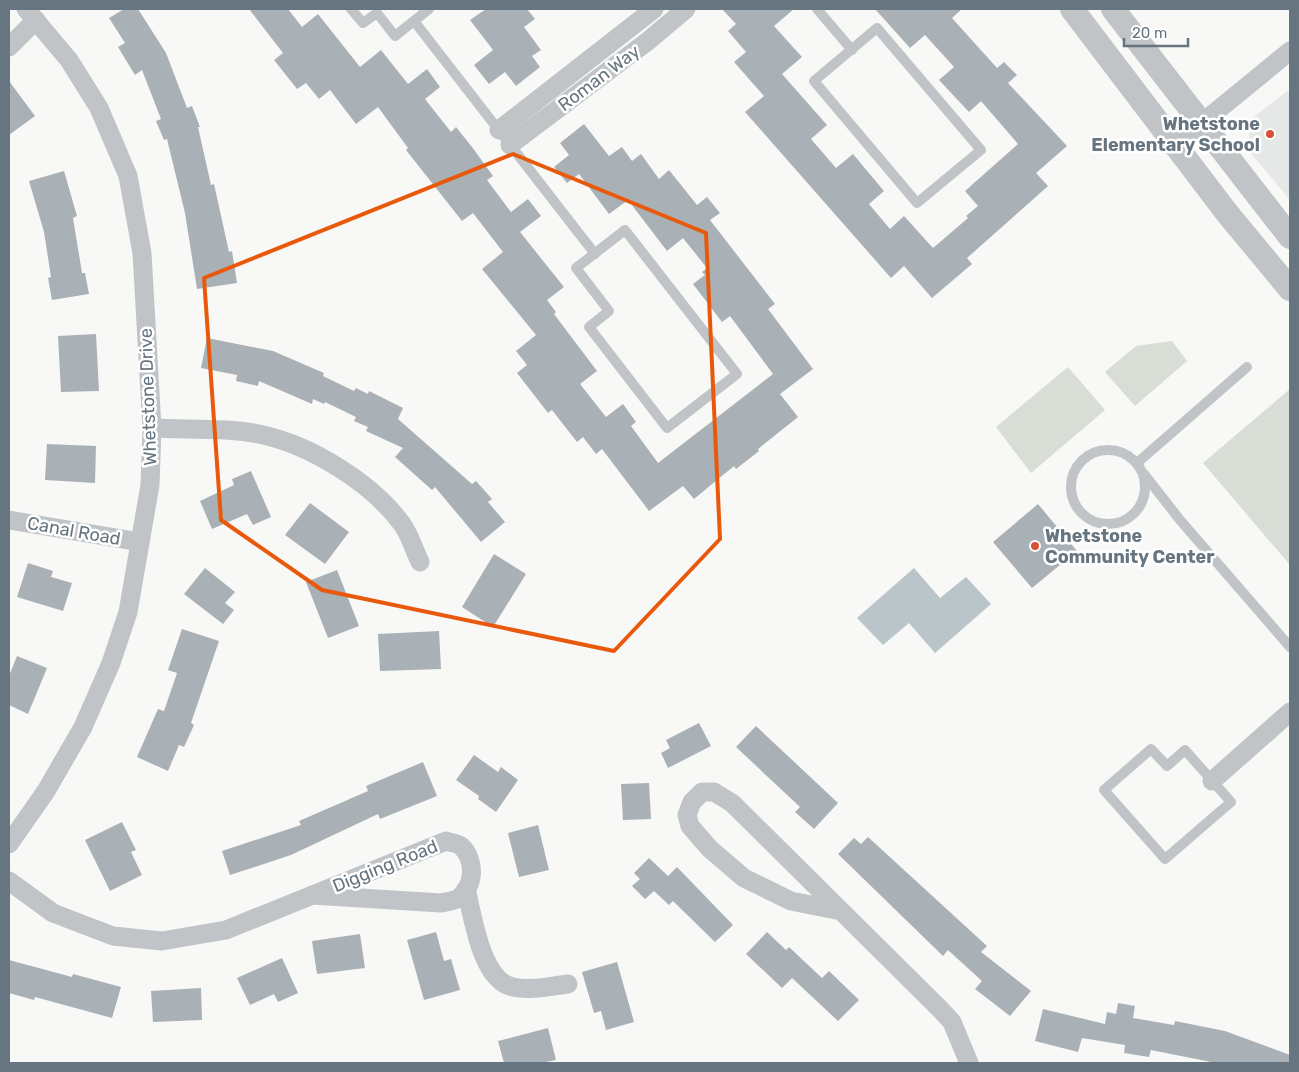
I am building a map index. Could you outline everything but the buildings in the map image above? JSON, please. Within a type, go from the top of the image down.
[{"type":"street","name":"Roman Way","points":[[505,138],[654,9]]},
{"type":"street","name":"Roman Way","points":[[505,138],[648,41],[686,9]]},
{"type":"street","points":[[1072,9],[1226,214],[1290,289]]},
{"type":"street","points":[[1113,9],[1290,237]]},
{"type":"street","points":[[9,47],[31,14]]},
{"type":"street","name":"Whetstone Drive","points":[[9,844],[46,791],[83,727],[111,663],[128,612],[150,485],[152,428],[142,253],[128,176],[99,108],[69,60],[31,14]]},
{"type":"street","points":[[1175,145],[1290,51]]},
{"type":"street","points":[[152,428],[261,434],[296,444],[319,455],[353,479],[387,507],[403,525],[420,562]]},
{"type":"street","name":"Canal Road","points":[[9,520],[140,542]]},
{"type":"street","points":[[1212,781],[1290,712]]},
{"type":"street","points":[[842,911],[791,901],[744,878],[710,849],[690,826],[687,815],[692,802],[702,792],[714,792],[732,803],[842,911],[952,1022],[969,1063]]},
{"type":"street","name":"Digging Road","points":[[9,880],[53,912],[62,916],[113,936],[162,941],[226,930],[312,894],[446,841],[460,845],[469,857],[473,872],[466,889],[457,899],[441,903],[312,894]]},
{"type":"street","points":[[466,889],[481,947],[490,972],[512,987],[532,988],[568,984]]},
{"type":"lane","points":[[351,9],[363,23],[377,13],[394,36],[429,9]]},
{"type":"lane","points":[[817,9],[852,50]]},
{"type":"lane","points":[[414,21],[595,254]]},
{"type":"lane","points":[[877,28],[980,150],[917,203],[814,81],[852,50],[877,28]]},
{"type":"lane","points":[[625,230],[737,374],[667,428],[589,327],[609,311],[576,268],[595,254],[625,230]]},
{"type":"lane","points":[[1140,467],[1247,367]]},
{"type":"lane","points":[[1140,467],[1146,490],[1144,499],[1138,510],[1122,522],[1111,525],[1091,521],[1082,514],[1075,504],[1072,480],[1076,468],[1085,458],[1107,450],[1119,452],[1140,467],[1180,520],[1290,647]]},
{"type":"lane","points":[[1151,749],[1166,766],[1185,750],[1212,781],[1231,802],[1165,860],[1104,790],[1151,749]]},
{"type":"highlighted area","points":[[513,154],[706,233],[720,539],[614,651],[322,590],[221,520],[204,278]]},
{"type":"shaded area","name":"Whetstone Elementary School","points":[[1290,89],[1290,200],[1248,150],[1251,119]]},
{"type":"shaded area","points":[[1172,341],[1187,361],[1135,406],[1105,372],[1136,346]]},
{"type":"shaded area","points":[[1068,367],[1105,410],[1031,473],[996,427]]},
{"type":"shaded area","points":[[1290,389],[1290,565],[1203,463]]},
{"type":"shaded area","points":[[914,568],[940,598],[966,577],[991,604],[935,653],[909,623],[883,645],[857,618]]},
{"type":"place","name":"Whetstone Elementary School","points":[[1270,134]]},
{"type":"place","name":"Whetstone Community Center","points":[[1035,546]]}]
